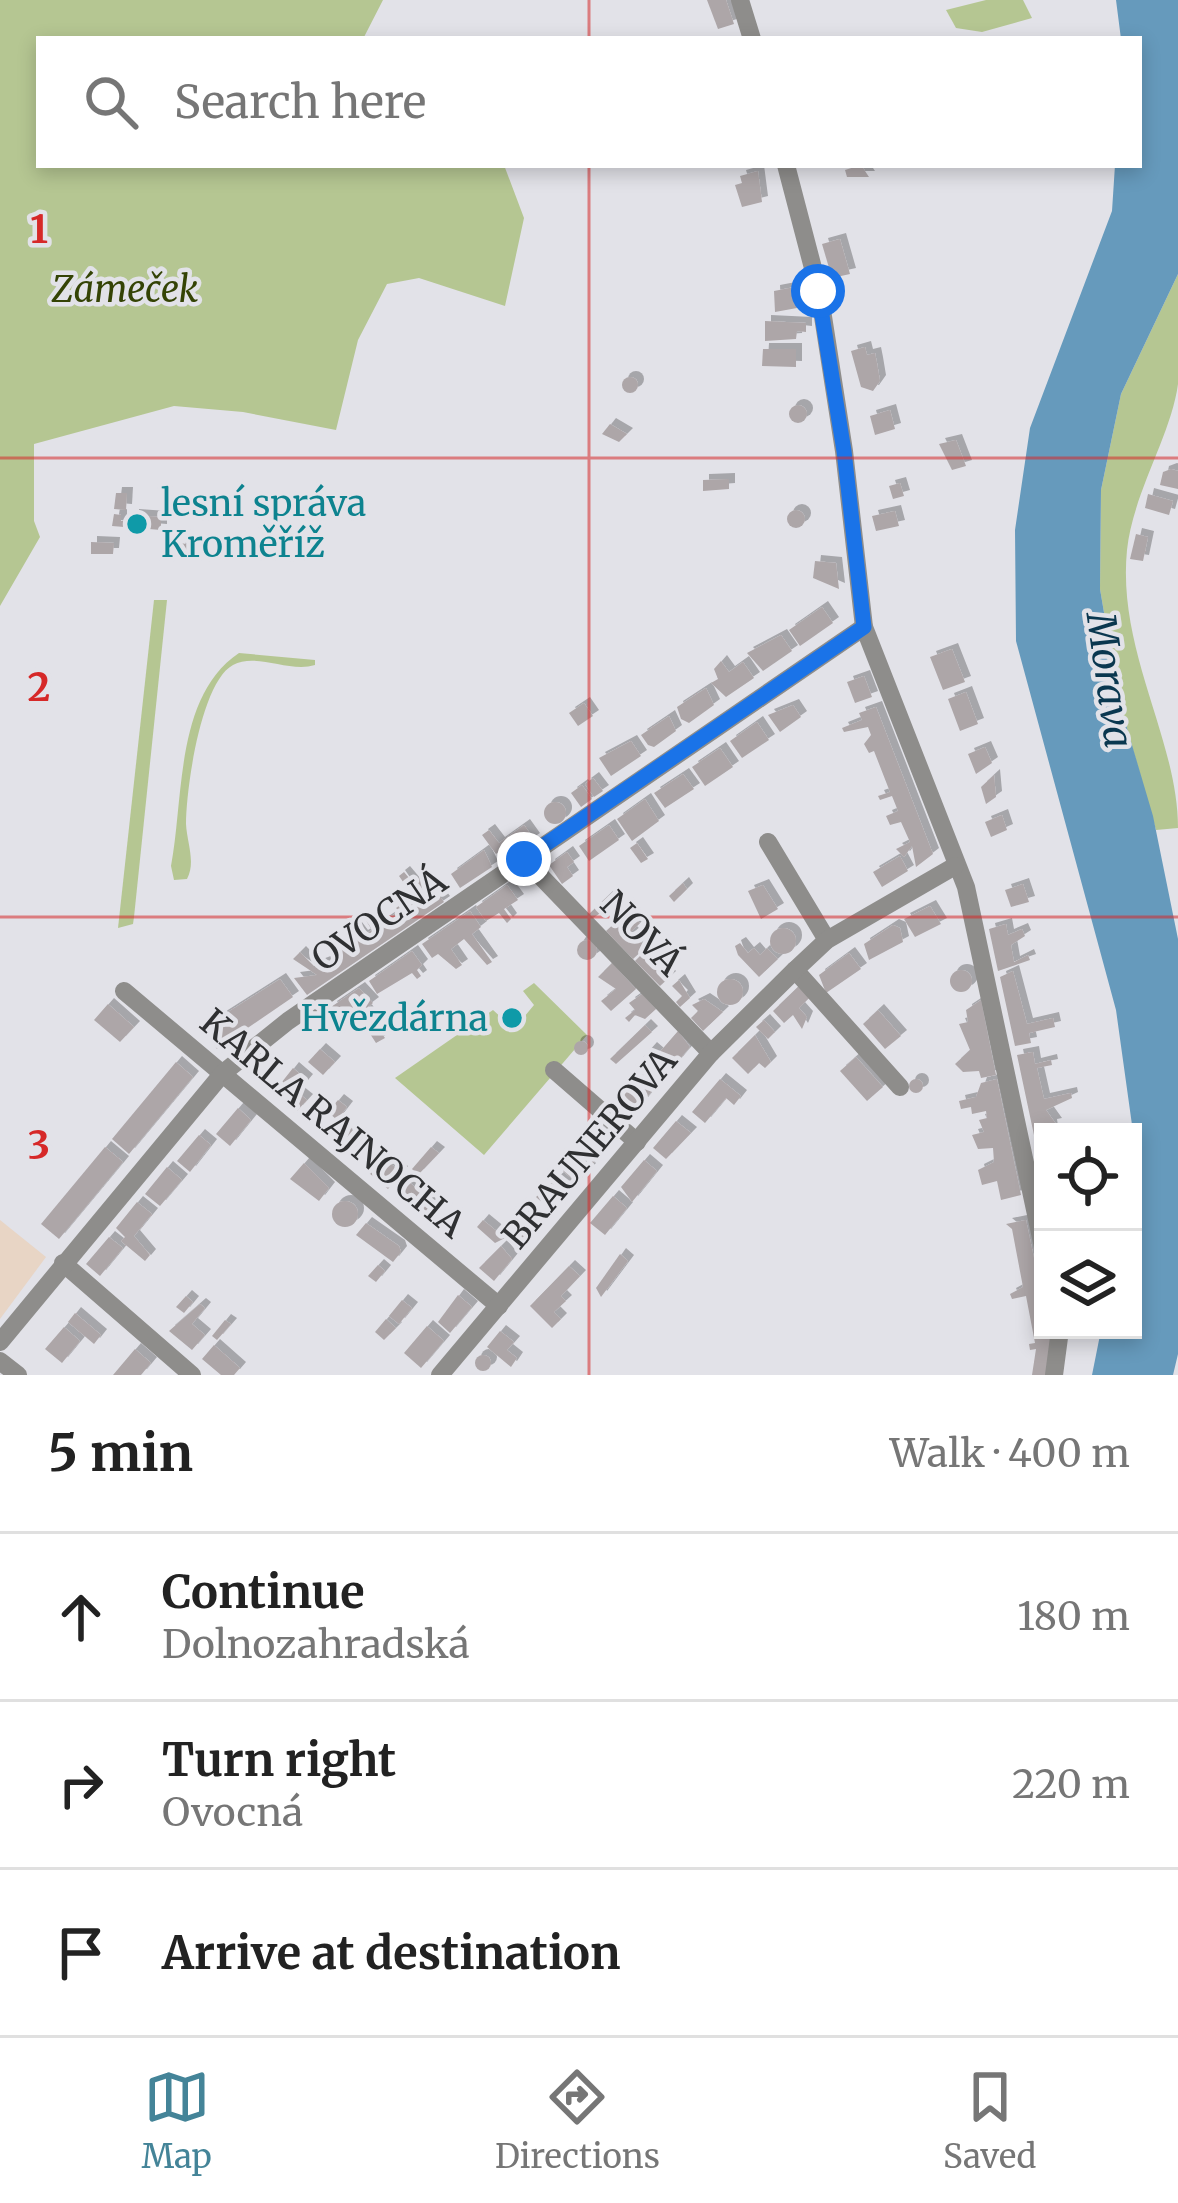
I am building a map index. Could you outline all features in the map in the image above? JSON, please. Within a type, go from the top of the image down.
[{"type":"street","points":[[740,0],[751,36]]},
{"type":"street","points":[[787,168],[822,314],[864,627],[983,947],[1040,1231]]},
{"type":"street","name":"OVOCNÁ","points":[[0,1342],[223,1073],[288,1021],[864,627]]},
{"type":"street","points":[[768,842],[826,940]]},
{"type":"street","name":"NOVÁ","points":[[524,859],[711,1053]]},
{"type":"street","name":"BRAUNEROVA","points":[[440,1375],[711,1053],[826,940],[955,866]]},
{"type":"street","points":[[795,970],[900,1087]]},
{"type":"street","name":"KARLA RAJNOCHA","points":[[124,991],[499,1306]]},
{"type":"street","points":[[554,1070],[637,1142]]},
{"type":"street","points":[[63,1263],[192,1375]]},
{"type":"street","points":[[1054,1375],[1059,1339]]},
{"type":"street","points":[[0,1361],[18,1375]]},
{"type":"shaded area","points":[[0,1220],[46,1257],[0,1319]]},
{"type":"green space","name":"Zámeček","points":[[0,0],[383,0],[365,36],[36,36],[36,168],[505,168],[524,218],[505,306],[419,278],[387,284],[358,340],[336,430],[243,412],[174,406],[34,444],[34,521],[40,537],[0,606]]},
{"type":"green space","points":[[986,0],[1023,0],[1032,18],[982,32],[956,28],[946,10]]},
{"type":"green space","points":[[1178,274],[1178,384],[1127,550],[1131,624],[1175,795],[1178,828],[1156,830],[1119,701],[1100,589],[1101,490],[1121,394]]},
{"type":"green space","points":[[154,600],[167,600],[134,917],[133,924],[118,928]]},
{"type":"green space","points":[[239,653],[315,660],[315,665],[242,662],[222,675],[204,714],[192,763],[186,824],[190,873],[187,879],[174,880],[171,866],[181,780],[193,721],[218,672]]},
{"type":"green space","points":[[534,983],[587,1035],[484,1155],[395,1078],[493,1010],[514,1029],[534,1005],[523,991]]},
{"type":"water","name":"Morava","points":[[1116,0],[1178,0],[1178,274],[1121,394],[1101,490],[1100,589],[1119,701],[1153,816],[1178,939],[1178,1354],[1173,1375],[1092,1375],[1099,1339],[1142,1339],[1142,1123],[1132,1123],[1116,1010],[1016,641],[1015,530],[1030,428],[1112,211],[1115,168],[1142,168],[1142,36],[1121,36]]},
{"type":"building","points":[[707,0],[726,0],[734,24],[718,29]]},
{"type":"building","points":[[863,168],[869,177],[847,177],[845,170]]},
{"type":"building","points":[[758,171],[762,202],[742,207],[735,185],[742,183],[740,176]]},
{"type":"building","points":[[840,239],[850,274],[832,278],[822,244]]},
{"type":"building","points":[[800,286],[802,294],[795,295],[797,308],[775,312],[774,291]]},
{"type":"building","points":[[765,321],[806,323],[806,332],[797,331],[796,339],[765,341]]},
{"type":"building","points":[[865,347],[867,355],[875,353],[877,363],[880,381],[873,391],[861,387],[851,351]]},
{"type":"building","points":[[763,349],[796,349],[796,367],[762,366]]},
{"type":"building","points":[[630,377],[638,385],[630,393],[622,385]]},
{"type":"building","points":[[798,405],[807,414],[798,423],[789,414]]},
{"type":"building","points":[[890,410],[895,429],[875,435],[870,416]]},
{"type":"building","points":[[610,424],[627,434],[619,442],[602,434]]},
{"type":"building","points":[[956,440],[966,466],[952,470],[939,444]]},
{"type":"building","points":[[1178,471],[1178,489],[1160,485],[1163,472]]},
{"type":"building","points":[[729,479],[729,489],[703,491],[703,480]]},
{"type":"building","points":[[900,483],[904,496],[893,499],[889,486]]},
{"type":"building","points":[[116,493],[127,493],[126,510],[114,509]]},
{"type":"building","points":[[1148,494],[1173,501],[1169,515],[1145,508]]},
{"type":"building","points":[[796,510],[805,519],[796,528],[787,519]]},
{"type":"building","points":[[895,511],[899,526],[876,531],[872,516]]},
{"type":"building","name":"lesní správa Kroměříž","points":[[114,514],[121,515],[121,521],[133,520],[133,515],[161,517],[161,530],[112,526]]},
{"type":"building","points":[[1136,534],[1148,537],[1143,561],[1130,559]]},
{"type":"building","points":[[91,542],[114,543],[113,554],[91,554]]},
{"type":"building","points":[[181,543],[199,547],[197,555],[179,551]]},
{"type":"building","points":[[815,561],[836,563],[839,589],[813,578]]},
{"type":"building","points":[[822,607],[833,623],[800,646],[789,630]]},
{"type":"building","points":[[781,635],[792,651],[763,671],[747,653]]},
{"type":"building","points":[[952,649],[965,682],[943,690],[930,657]]},
{"type":"building","points":[[721,661],[729,672],[743,662],[754,678],[726,697],[711,683],[718,679],[714,669]]},
{"type":"building","points":[[864,676],[872,697],[855,703],[847,682]]},
{"type":"building","points":[[706,688],[714,705],[689,723],[681,719],[677,707]]},
{"type":"building","points":[[966,692],[978,724],[960,731],[948,699]]},
{"type":"building","points":[[584,703],[593,716],[578,726],[569,713]]},
{"type":"building","points":[[793,705],[801,717],[780,732],[768,715]]},
{"type":"building","points":[[876,707],[933,854],[916,867],[912,846],[904,857],[896,849],[910,842],[901,822],[890,825],[886,816],[898,811],[892,796],[880,800],[878,796],[890,792],[874,751],[869,753],[864,744],[871,735],[868,727],[844,732],[842,728],[862,720],[859,713]]},
{"type":"building","points":[[669,716],[676,731],[654,747],[648,745],[641,735]]},
{"type":"building","points":[[757,722],[769,740],[742,758],[730,741]]},
{"type":"building","points":[[631,741],[641,756],[611,776],[599,758]]},
{"type":"building","points":[[985,747],[992,763],[976,774],[968,754]]},
{"type":"building","points":[[720,748],[733,767],[705,786],[692,767]]},
{"type":"building","points":[[683,774],[694,789],[665,808],[654,793]]},
{"type":"building","points":[[994,775],[996,797],[986,804],[981,787]]},
{"type":"building","points":[[593,778],[603,791],[594,797],[585,784]]},
{"type":"building","points":[[582,785],[592,799],[581,807],[571,793]]},
{"type":"building","points":[[645,799],[659,821],[632,841],[617,819]]},
{"type":"building","points":[[555,802],[566,813],[555,824],[544,813]]},
{"type":"building","points":[[1002,815],[1007,830],[991,837],[985,822]]},
{"type":"building","points":[[524,825],[534,839],[507,857],[502,850],[496,854],[482,835],[489,830],[499,843]]},
{"type":"building","points":[[609,825],[619,840],[589,861],[579,846]]},
{"type":"building","points":[[637,843],[648,859],[641,863],[630,848]]},
{"type":"building","points":[[484,850],[492,867],[460,888],[451,874]]},
{"type":"building","points":[[567,852],[574,862],[567,867],[573,876],[562,884],[549,865]]},
{"type":"building","points":[[900,856],[908,871],[882,887],[873,872]]},
{"type":"building","points":[[404,872],[415,885],[420,877],[427,891],[433,887],[444,902],[307,995],[294,978],[317,975],[293,959],[300,952],[314,966],[330,960],[337,950],[353,944],[346,934],[353,924],[362,936],[372,930],[365,919],[370,916],[377,926],[399,911],[396,908],[413,896],[399,876]]},
{"type":"building","points":[[683,883],[687,889],[674,902],[669,896]]},
{"type":"building","points":[[1023,884],[1029,902],[1011,907],[1005,890]]},
{"type":"building","points":[[507,885],[518,900],[504,909],[511,919],[507,923],[499,913],[486,921],[476,907]]},
{"type":"building","points":[[763,885],[778,909],[761,919],[748,891]]},
{"type":"building","points":[[608,896],[614,904],[593,918],[589,914]]},
{"type":"building","points":[[930,906],[941,924],[915,937],[904,919]]},
{"type":"building","points":[[470,911],[481,927],[472,934],[492,962],[487,965],[464,939],[451,949],[462,965],[456,969],[438,954],[432,958],[422,944]]},
{"type":"building","points":[[635,919],[640,923],[631,932],[646,947],[633,959],[606,931],[617,921],[625,928]]},
{"type":"building","points":[[1006,924],[1008,935],[1022,929],[1025,936],[1011,945],[1014,962],[1028,955],[1030,960],[998,971],[989,929]]},
{"type":"building","points":[[893,925],[900,928],[903,942],[869,960],[864,944]]},
{"type":"building","points":[[783,928],[796,941],[783,954],[770,941]]},
{"type":"building","points":[[587,940],[597,950],[587,960],[577,950]]},
{"type":"building","points":[[740,943],[748,953],[754,948],[760,955],[767,948],[778,959],[759,977],[738,955],[735,946]]},
{"type":"building","points":[[646,950],[670,977],[660,986],[635,961]]},
{"type":"building","points":[[412,951],[422,965],[417,970],[421,976],[417,979],[412,973],[377,994],[369,981]]},
{"type":"building","points":[[849,953],[861,969],[826,993],[819,975]]},
{"type":"building","points":[[612,963],[636,989],[611,1011],[601,1001],[616,989],[598,977]]},
{"type":"building","points":[[961,970],[972,981],[961,992],[950,981]]},
{"type":"building","points":[[1013,971],[1027,1024],[1053,1018],[1055,1027],[1029,1033],[1031,1043],[1015,1046],[1000,977]]},
{"type":"building","points":[[280,979],[293,997],[217,1049],[203,1028]]},
{"type":"building","points":[[730,979],[743,992],[730,1005],[717,992]]},
{"type":"building","points":[[679,980],[690,998],[680,1007],[676,1002],[682,996],[672,986]]},
{"type":"building","points":[[800,985],[811,996],[799,1008],[807,1017],[802,1029],[793,1015],[784,1023],[773,1011]]},
{"type":"building","points":[[359,988],[373,1003],[365,1009],[385,1038],[376,1043],[357,1014],[342,1023],[331,1007]]},
{"type":"building","points":[[642,994],[656,1009],[645,1019],[635,1015],[629,1022],[625,1018],[635,1010],[629,1003]]},
{"type":"building","points":[[704,999],[723,1012],[703,1031],[691,1018],[698,1011],[692,1005]]},
{"type":"building","points":[[981,1000],[996,1075],[981,1078],[979,1071],[963,1072],[955,1064],[970,1050],[959,1024],[968,1022],[966,1010]]},
{"type":"building","points":[[108,1004],[134,1027],[120,1042],[94,1020]]},
{"type":"building","points":[[878,1010],[901,1036],[885,1049],[863,1024]]},
{"type":"building","points":[[764,1020],[775,1032],[768,1039],[756,1027]]},
{"type":"building","points":[[645,1025],[652,1032],[616,1064],[610,1059]]},
{"type":"building","points":[[678,1031],[690,1047],[667,1074],[643,1057],[651,1048],[658,1054]]},
{"type":"building","points":[[755,1035],[771,1062],[765,1068],[759,1063],[748,1074],[732,1058]]},
{"type":"building","points":[[581,1041],[588,1048],[581,1055],[574,1048]]},
{"type":"building","points":[[320,1049],[335,1062],[323,1075],[308,1062]]},
{"type":"building","points":[[1033,1052],[1035,1064],[1051,1060],[1052,1065],[1037,1068],[1044,1099],[1071,1093],[1072,1098],[1046,1110],[1055,1123],[1034,1123],[1034,1135],[1017,1055]]},
{"type":"building","points":[[856,1057],[883,1087],[867,1101],[840,1071]]},
{"type":"building","points":[[176,1062],[193,1077],[129,1154],[112,1139]]},
{"type":"building","points":[[293,1068],[307,1080],[297,1092],[307,1100],[297,1111],[274,1092]]},
{"type":"building","points":[[649,1068],[662,1079],[628,1120],[613,1107]]},
{"type":"building","points":[[720,1079],[741,1096],[734,1105],[726,1098],[705,1123],[692,1112]]},
{"type":"building","points":[[916,1079],[923,1086],[916,1093],[909,1086]]},
{"type":"building","points":[[997,1079],[1021,1195],[1001,1200],[997,1181],[982,1185],[978,1170],[994,1162],[993,1148],[978,1149],[972,1135],[984,1132],[979,1120],[987,1118],[986,1111],[972,1114],[971,1107],[961,1109],[959,1101],[976,1097],[981,1083]]},
{"type":"building","points":[[338,1100],[347,1107],[337,1120],[328,1112]]},
{"type":"building","points":[[238,1108],[251,1120],[230,1146],[216,1134]]},
{"type":"building","points":[[676,1121],[691,1133],[666,1159],[653,1148]]},
{"type":"building","points":[[601,1124],[616,1137],[593,1164],[579,1152]]},
{"type":"building","points":[[351,1128],[364,1147],[354,1160],[336,1145]]},
{"type":"building","points":[[199,1135],[211,1145],[190,1172],[177,1161]]},
{"type":"building","points":[[105,1147],[123,1162],[59,1239],[41,1224]]},
{"type":"building","points":[[431,1147],[439,1153],[418,1175],[412,1169]]},
{"type":"building","points":[[374,1152],[402,1172],[388,1189],[362,1167]]},
{"type":"building","points":[[575,1156],[590,1169],[577,1183],[563,1171]]},
{"type":"building","points":[[644,1160],[657,1171],[632,1202],[621,1187]]},
{"type":"building","points":[[304,1163],[329,1188],[319,1201],[290,1179]]},
{"type":"building","points":[[167,1167],[182,1180],[160,1206],[145,1194]]},
{"type":"building","points":[[559,1177],[572,1189],[553,1212],[536,1197]]},
{"type":"building","points":[[409,1182],[434,1203],[422,1218],[396,1196]]},
{"type":"building","points":[[613,1196],[627,1208],[605,1235],[590,1223]]},
{"type":"building","points":[[345,1201],[358,1214],[345,1227],[332,1214]]},
{"type":"building","points":[[137,1202],[152,1214],[134,1236],[150,1255],[145,1261],[121,1241],[125,1237],[116,1228]]},
{"type":"building","points":[[530,1209],[542,1225],[527,1242],[510,1232]]},
{"type":"building","points":[[483,1220],[505,1238],[495,1243],[477,1227]]},
{"type":"building","points":[[1026,1220],[1034,1258],[1034,1338],[1026,1296],[1012,1299],[1010,1294],[1023,1287],[1012,1229],[1006,1224]]},
{"type":"building","points":[[366,1223],[399,1246],[401,1252],[393,1262],[356,1235]]},
{"type":"building","points":[[109,1237],[123,1248],[100,1276],[86,1264]]},
{"type":"building","points":[[501,1246],[512,1259],[494,1281],[479,1268]]},
{"type":"building","points":[[620,1254],[628,1261],[601,1297],[596,1288]]},
{"type":"building","points":[[378,1265],[385,1271],[376,1282],[368,1276]]},
{"type":"building","points":[[569,1266],[580,1276],[561,1296],[566,1301],[554,1312],[561,1319],[552,1328],[530,1306]]},
{"type":"building","points":[[458,1295],[472,1307],[450,1333],[438,1322]]},
{"type":"building","points":[[186,1296],[193,1302],[184,1313],[176,1307]]},
{"type":"building","points":[[402,1300],[412,1308],[399,1324],[389,1316]]},
{"type":"building","points":[[200,1304],[205,1308],[192,1324],[205,1335],[192,1350],[169,1331]]},
{"type":"building","points":[[75,1313],[101,1335],[94,1344],[68,1322]]},
{"type":"building","points":[[386,1319],[396,1328],[384,1340],[375,1332]]},
{"type":"building","points":[[225,1320],[231,1324],[217,1340],[212,1336]]},
{"type":"building","points":[[427,1326],[444,1341],[421,1368],[404,1353]]},
{"type":"building","points":[[64,1327],[80,1341],[62,1363],[45,1349]]},
{"type":"building","points":[[500,1331],[514,1342],[507,1350],[517,1358],[511,1367],[487,1347]]},
{"type":"building","points":[[1034,1339],[1051,1339],[1047,1375],[1032,1375],[1036,1349],[1030,1350],[1029,1344]]},
{"type":"building","points":[[214,1345],[240,1368],[234,1375],[221,1375],[202,1359]]},
{"type":"building","points":[[135,1349],[151,1363],[141,1375],[113,1375]]},
{"type":"building","points":[[483,1355],[491,1363],[483,1371],[475,1363]]},
{"type":"place","name":"lesní správa Kroměříž","points":[[137,524]]},
{"type":"place","name":"Hvězdárna","points":[[512,1018]]},
{"type":"route","points":[[524,859],[864,627],[844,451],[818,291]]}]
